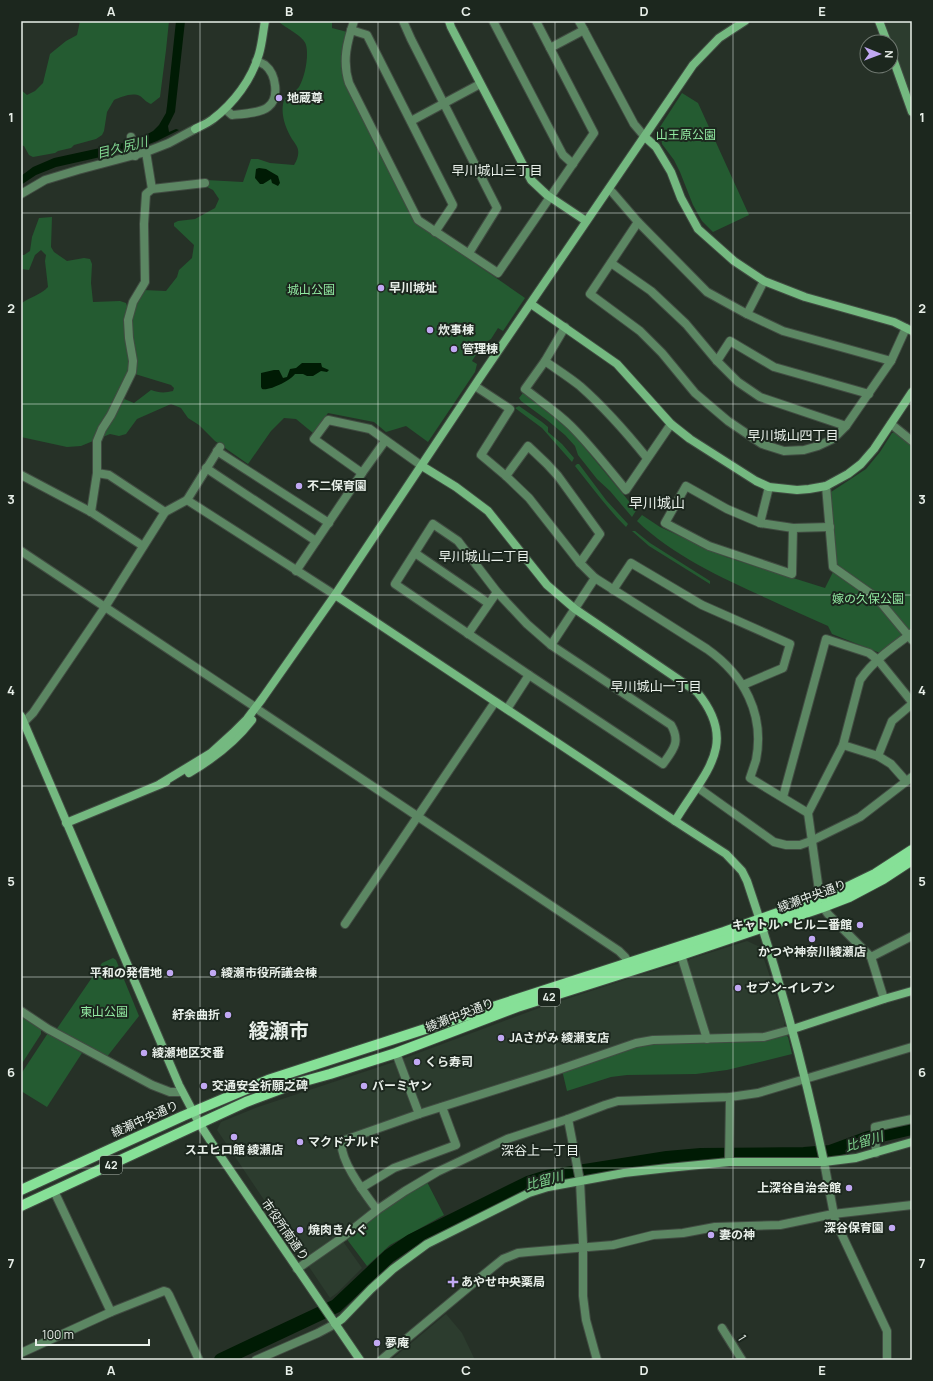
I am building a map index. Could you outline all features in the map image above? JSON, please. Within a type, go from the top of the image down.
[{"type":"main road","name":"綾瀬中央通り","points":[[822,903],[844,889],[875,874],[912,850]]},
{"type":"main road","name":"綾瀬中央通り","points":[[21,1206],[246,1102],[281,1089],[396,1053],[517,1007],[681,955],[761,923],[822,903],[856,894],[912,860]]},
{"type":"main road","name":"綾瀬中央通り","points":[[21,1190],[193,1111],[268,1080],[628,962],[724,932],[761,923]]},
{"type":"street","points":[[21,194],[46,180],[146,152],[212,120],[225,109],[249,78],[259,54],[264,21]]},
{"type":"street","points":[[354,21],[346,50],[346,73],[349,82],[418,220],[498,273],[594,133],[536,21]]},
{"type":"street","points":[[403,21],[498,208],[468,254]]},
{"type":"street","points":[[450,21],[451,27],[480,84],[531,180],[550,197],[586,221]]},
{"type":"street","points":[[493,21],[563,155],[573,164]]},
{"type":"street","points":[[579,21],[634,124],[659,152],[671,172],[681,198],[698,229],[734,261],[764,281],[805,297],[870,314],[909,329],[891,361],[869,394],[846,426],[833,439],[818,446],[804,450],[784,451],[762,444],[728,421],[695,392],[662,353],[640,331],[590,294],[638,222]]},
{"type":"street","points":[[66,823],[190,772],[215,757],[239,735],[282,678],[297,651],[684,78],[702,55],[719,38],[745,21]]},
{"type":"street","points":[[879,21],[884,34]]},
{"type":"street","points":[[351,30],[367,35],[454,205],[435,232]]},
{"type":"street","points":[[550,48],[584,30]]},
{"type":"street","points":[[225,109],[232,115],[240,114],[267,108],[273,102],[275,94],[271,74],[265,65],[256,61]]},
{"type":"street","points":[[898,74],[912,112]]},
{"type":"street","points":[[411,121],[480,84]]},
{"type":"street","points":[[131,138],[135,154]]},
{"type":"street","points":[[146,152],[152,189]]},
{"type":"street","points":[[91,512],[97,473],[97,442],[102,429],[111,415],[132,372],[133,361],[128,320],[133,302],[145,282],[144,224],[146,194],[152,189],[205,183]]},
{"type":"street","points":[[609,189],[638,222],[707,292],[747,314],[783,331],[891,361]]},
{"type":"street","points":[[611,263],[651,292],[686,324],[717,361],[738,382],[760,397],[846,426]]},
{"type":"street","points":[[747,314],[764,281]]},
{"type":"street","points":[[530,304],[617,364],[671,424],[697,444],[756,481],[769,487],[797,490],[826,486],[848,474],[861,464],[874,449],[912,393]]},
{"type":"street","points":[[565,327],[545,361],[524,390],[550,408],[571,426],[592,448],[626,490],[671,424]]},
{"type":"street","points":[[717,361],[730,341],[774,367],[869,394]]},
{"type":"street","points":[[545,361],[579,385],[623,428],[647,458]]},
{"type":"street","points":[[475,386],[510,409],[481,455],[529,498],[580,563],[595,578],[720,658],[730,668],[743,685],[751,701],[756,718],[756,760],[750,778],[808,813]]},
{"type":"street","points":[[362,473],[314,439],[328,420],[370,429],[422,466],[456,487],[488,511],[547,585],[575,610],[697,692],[706,703],[711,713],[717,732],[717,746],[709,768],[675,821]]},
{"type":"street","points":[[891,424],[912,441]]},
{"type":"street","points":[[296,571],[385,441]]},
{"type":"street","points":[[506,476],[528,446],[558,476],[600,534],[580,563]]},
{"type":"street","points":[[22,719],[33,713],[165,512],[187,500],[219,449],[329,523]]},
{"type":"street","points":[[206,468],[316,541]]},
{"type":"street","points":[[97,473],[109,475],[165,512]]},
{"type":"street","points":[[21,475],[91,512],[143,546]]},
{"type":"street","points":[[793,528],[792,574],[709,546],[665,523],[686,486],[727,509],[760,523],[793,528],[830,527]]},
{"type":"street","points":[[826,486],[834,567],[877,598],[911,636],[878,660],[865,672],[860,680],[843,745],[808,813],[811,841],[822,903],[828,914],[871,957],[884,999]]},
{"type":"street","points":[[760,523],[769,487]]},
{"type":"street","points":[[187,500],[296,571],[336,595],[726,854],[742,871],[747,881],[761,923],[793,1029],[823,1160],[832,1214],[887,1331],[887,1360]]},
{"type":"street","points":[[433,524],[458,541],[497,592],[527,624],[551,645],[671,725],[675,732],[675,747],[663,764],[395,584],[415,553],[433,524]]},
{"type":"street","points":[[21,551],[619,951],[628,962]]},
{"type":"street","points":[[415,553],[488,604]]},
{"type":"street","points":[[613,590],[631,563],[702,605],[790,644],[783,668],[743,685]]},
{"type":"street","points":[[551,645],[595,578]]},
{"type":"street","points":[[468,634],[497,592]]},
{"type":"street","points":[[783,797],[826,639],[869,653],[878,660],[912,703],[892,721],[878,756]]},
{"type":"street","points":[[507,709],[529,675]]},
{"type":"street","points":[[344,924],[495,702]]},
{"type":"street","name":"市役所南通り","points":[[22,719],[181,1088],[199,1123],[251,1203],[360,1360]]},
{"type":"street","points":[[697,787],[774,842],[786,846],[800,845],[860,817],[909,779],[891,764],[878,756],[843,745]]},
{"type":"street","points":[[871,957],[912,936]]},
{"type":"street","points":[[681,955],[707,1039]]},
{"type":"street","points":[[376,1210],[349,1168],[341,1146],[342,1141],[419,1114],[555,1071],[636,1043],[653,1040],[764,1037],[912,991]]},
{"type":"street","points":[[21,1011],[48,1029],[152,1085],[170,1092],[181,1088]]},
{"type":"street","points":[[297,1269],[342,1237],[376,1210],[405,1191],[438,1172],[507,1138],[618,1102],[730,1097],[758,1093],[912,1047]]},
{"type":"street","points":[[396,1053],[419,1114]]},
{"type":"street","points":[[729,1160],[730,1097]]},
{"type":"street","points":[[361,1188],[394,1168],[456,1145],[442,1107]]},
{"type":"street","points":[[568,1118],[579,1178],[584,1247],[583,1296],[586,1320],[597,1360]]},
{"type":"street","points":[[876,1154],[875,1127],[912,1119]]},
{"type":"street","points":[[256,1360],[335,1324],[393,1269],[427,1244],[529,1193],[579,1178],[729,1160],[823,1160],[856,1158],[876,1154],[912,1142]]},
{"type":"street","points":[[54,1191],[111,1312]]},
{"type":"street","points":[[381,1360],[503,1259],[523,1253],[613,1245],[653,1235],[682,1233],[715,1227],[780,1225],[832,1214],[912,1205]]},
{"type":"street","points":[[21,1353],[111,1312],[164,1291],[166,1292],[199,1360]]},
{"type":"street","name":"1","points":[[722,1328],[742,1360]]},
{"type":"shaded area","points":[[885,21],[912,21],[912,100],[899,64],[899,34],[888,34]]},
{"type":"shaded area","points":[[747,941],[760,947],[785,1022],[783,1028],[771,1032],[752,1034],[677,1037],[442,1107],[341,1146],[377,1210],[342,1240],[362,1268],[330,1298],[217,1130],[221,1122],[258,1107],[397,1061],[539,1008]]},
{"type":"shaded area","points":[[446,1314],[462,1333],[475,1360],[391,1360]]},
{"type":"green space","points":[[80,21],[169,21],[160,97],[151,104],[137,95],[127,95],[114,100],[107,112],[102,135],[96,139],[74,145],[71,148],[33,157],[29,155],[24,146],[21,145],[21,90],[27,95],[35,91],[43,83],[50,54],[66,41],[77,35]]},
{"type":"green space","name":"城山公園","points":[[278,21],[332,21],[332,28],[347,32],[349,92],[416,223],[474,261],[473,262],[525,298],[503,331],[498,328],[491,339],[483,344],[472,361],[477,364],[475,372],[428,442],[406,426],[386,432],[374,422],[328,413],[313,433],[296,419],[284,418],[271,431],[248,464],[215,441],[199,425],[188,418],[181,408],[171,404],[137,419],[126,434],[119,436],[110,434],[81,446],[67,447],[21,437],[21,304],[48,287],[45,261],[46,255],[41,250],[35,255],[29,270],[21,269],[21,255],[24,255],[30,251],[32,237],[39,218],[52,217],[51,247],[54,252],[67,261],[84,258],[90,259],[92,264],[91,283],[93,302],[120,301],[126,303],[131,316],[143,290],[166,291],[177,277],[179,270],[192,258],[194,245],[174,226],[174,223],[178,221],[195,219],[215,208],[219,199],[213,190],[205,186],[206,180],[243,182],[251,159],[258,159],[270,163],[294,165],[297,159],[298,149],[286,127],[283,118],[283,109],[285,99],[299,87],[301,83],[306,66],[307,50],[305,42],[302,38]],"holes":[[[135,374],[171,385],[174,388],[173,391],[157,392],[151,390],[134,403],[117,396]]]},
{"type":"green space","name":"山王原公園","points":[[682,93],[698,103],[749,215],[713,232],[702,221],[693,205],[674,160],[662,144],[660,127]]},
{"type":"green space","points":[[523,393],[557,419],[575,436],[632,505],[637,509],[632,517],[610,491],[597,479],[578,455],[575,446],[565,435],[521,401],[519,398]]},
{"type":"green space","points":[[519,406],[548,427],[548,432],[562,444],[574,458],[572,462],[542,428],[515,408]]},
{"type":"green space","name":"嫁の久保公園","points":[[896,432],[912,445],[912,629],[907,629],[901,637],[880,653],[832,634],[828,626],[698,565],[666,545],[637,521],[642,515],[660,527],[726,557],[825,588],[837,564],[831,492],[866,469],[880,452],[892,433]]},
{"type":"green space","points":[[579,464],[606,500],[628,524],[626,527],[606,505],[575,466]]},
{"type":"green space","points":[[632,531],[635,531],[650,543],[710,581],[710,584],[649,546]]},
{"type":"green space","name":"東山公園","points":[[113,958],[116,960],[139,1016],[106,1058],[56,1030],[102,963]]},
{"type":"green space","points":[[21,1015],[41,1029],[41,1034],[21,1065]]},
{"type":"green space","points":[[48,1033],[82,1053],[47,1107],[21,1091],[21,1074]]},
{"type":"green space","points":[[785,1034],[788,1037],[792,1054],[727,1070],[696,1074],[627,1075],[611,1077],[567,1091],[562,1070],[643,1044]]},
{"type":"green space","points":[[427,1182],[444,1215],[390,1245],[367,1266],[346,1238],[403,1196]]},
{"type":"water","name":"目久尻川","points":[[176,21],[185,21],[175,112],[168,126],[169,132],[176,129],[179,130],[136,149],[56,167],[36,175],[21,185],[21,176],[33,167],[54,158],[137,140],[153,131],[159,125],[166,113]]},
{"type":"water","points":[[256,169],[266,169],[278,176],[280,183],[278,186],[272,183],[271,179],[263,184],[260,184],[255,178]]},
{"type":"water","points":[[302,363],[321,363],[322,367],[329,370],[327,372],[321,371],[313,376],[295,374],[280,384],[262,389],[261,373],[279,370],[283,378],[287,377],[290,369],[296,368]]},
{"type":"waterway","name":"比留川","points":[[221,1360],[336,1306],[389,1256],[411,1241],[528,1183],[547,1177],[667,1158],[701,1155],[804,1154],[830,1152],[868,1138],[912,1128]]},
{"type":"place","name":"地蔵尊","points":[[279,98]]},
{"type":"place","name":"早川城址","points":[[381,288]]},
{"type":"place","name":"炊事棟","points":[[430,330]]},
{"type":"place","name":"管理棟","points":[[454,349]]},
{"type":"place","name":"不二保育園","points":[[299,486]]},
{"type":"place","name":"キャトル・ヒル二番館","points":[[860,925]]},
{"type":"place","name":"かつや神奈川綾瀬店","points":[[812,939]]},
{"type":"place","name":"平和の発信地","points":[[170,973]]},
{"type":"place","name":"綾瀬市役所議会棟","points":[[213,973]]},
{"type":"place","name":"セブン-イレブン","points":[[738,988]]},
{"type":"place","name":"紆余曲折","points":[[228,1015]]},
{"type":"place","name":"JAさがみ 綾瀬支店","points":[[501,1038]]},
{"type":"place","name":"綾瀬地区交番","points":[[144,1053]]},
{"type":"place","name":"くら寿司","points":[[417,1062]]},
{"type":"place","name":"交通安全祈願之碑","points":[[204,1086]]},
{"type":"place","name":"バーミヤン","points":[[364,1086]]},
{"type":"place","name":"スエヒロ館 綾瀬店","points":[[234,1137]]},
{"type":"place","name":"マクドナルド","points":[[300,1142]]},
{"type":"place","name":"上深谷自治会館","points":[[849,1188]]},
{"type":"place","name":"深谷保育園","points":[[892,1228]]},
{"type":"place","name":"焼肉きんぐ","points":[[300,1230]]},
{"type":"place","name":"妻の神","points":[[711,1235]]},
{"type":"place","name":"あやせ中央薬局","points":[[453,1282]]},
{"type":"place","name":"夢庵","points":[[377,1343]]},
{"type":"district","name":"早川城山三丁目","points":[[497,170]]},
{"type":"district","name":"早川城山四丁目","points":[[793,435]]},
{"type":"district","name":"早川城山","points":[[657,503]]},
{"type":"district","name":"早川城山二丁目","points":[[484,556]]},
{"type":"district","name":"早川城山一丁目","points":[[656,686]]},
{"type":"district","name":"綾瀬市","points":[[279,1031]]},
{"type":"district","name":"深谷上一丁目","points":[[540,1150]]}]
